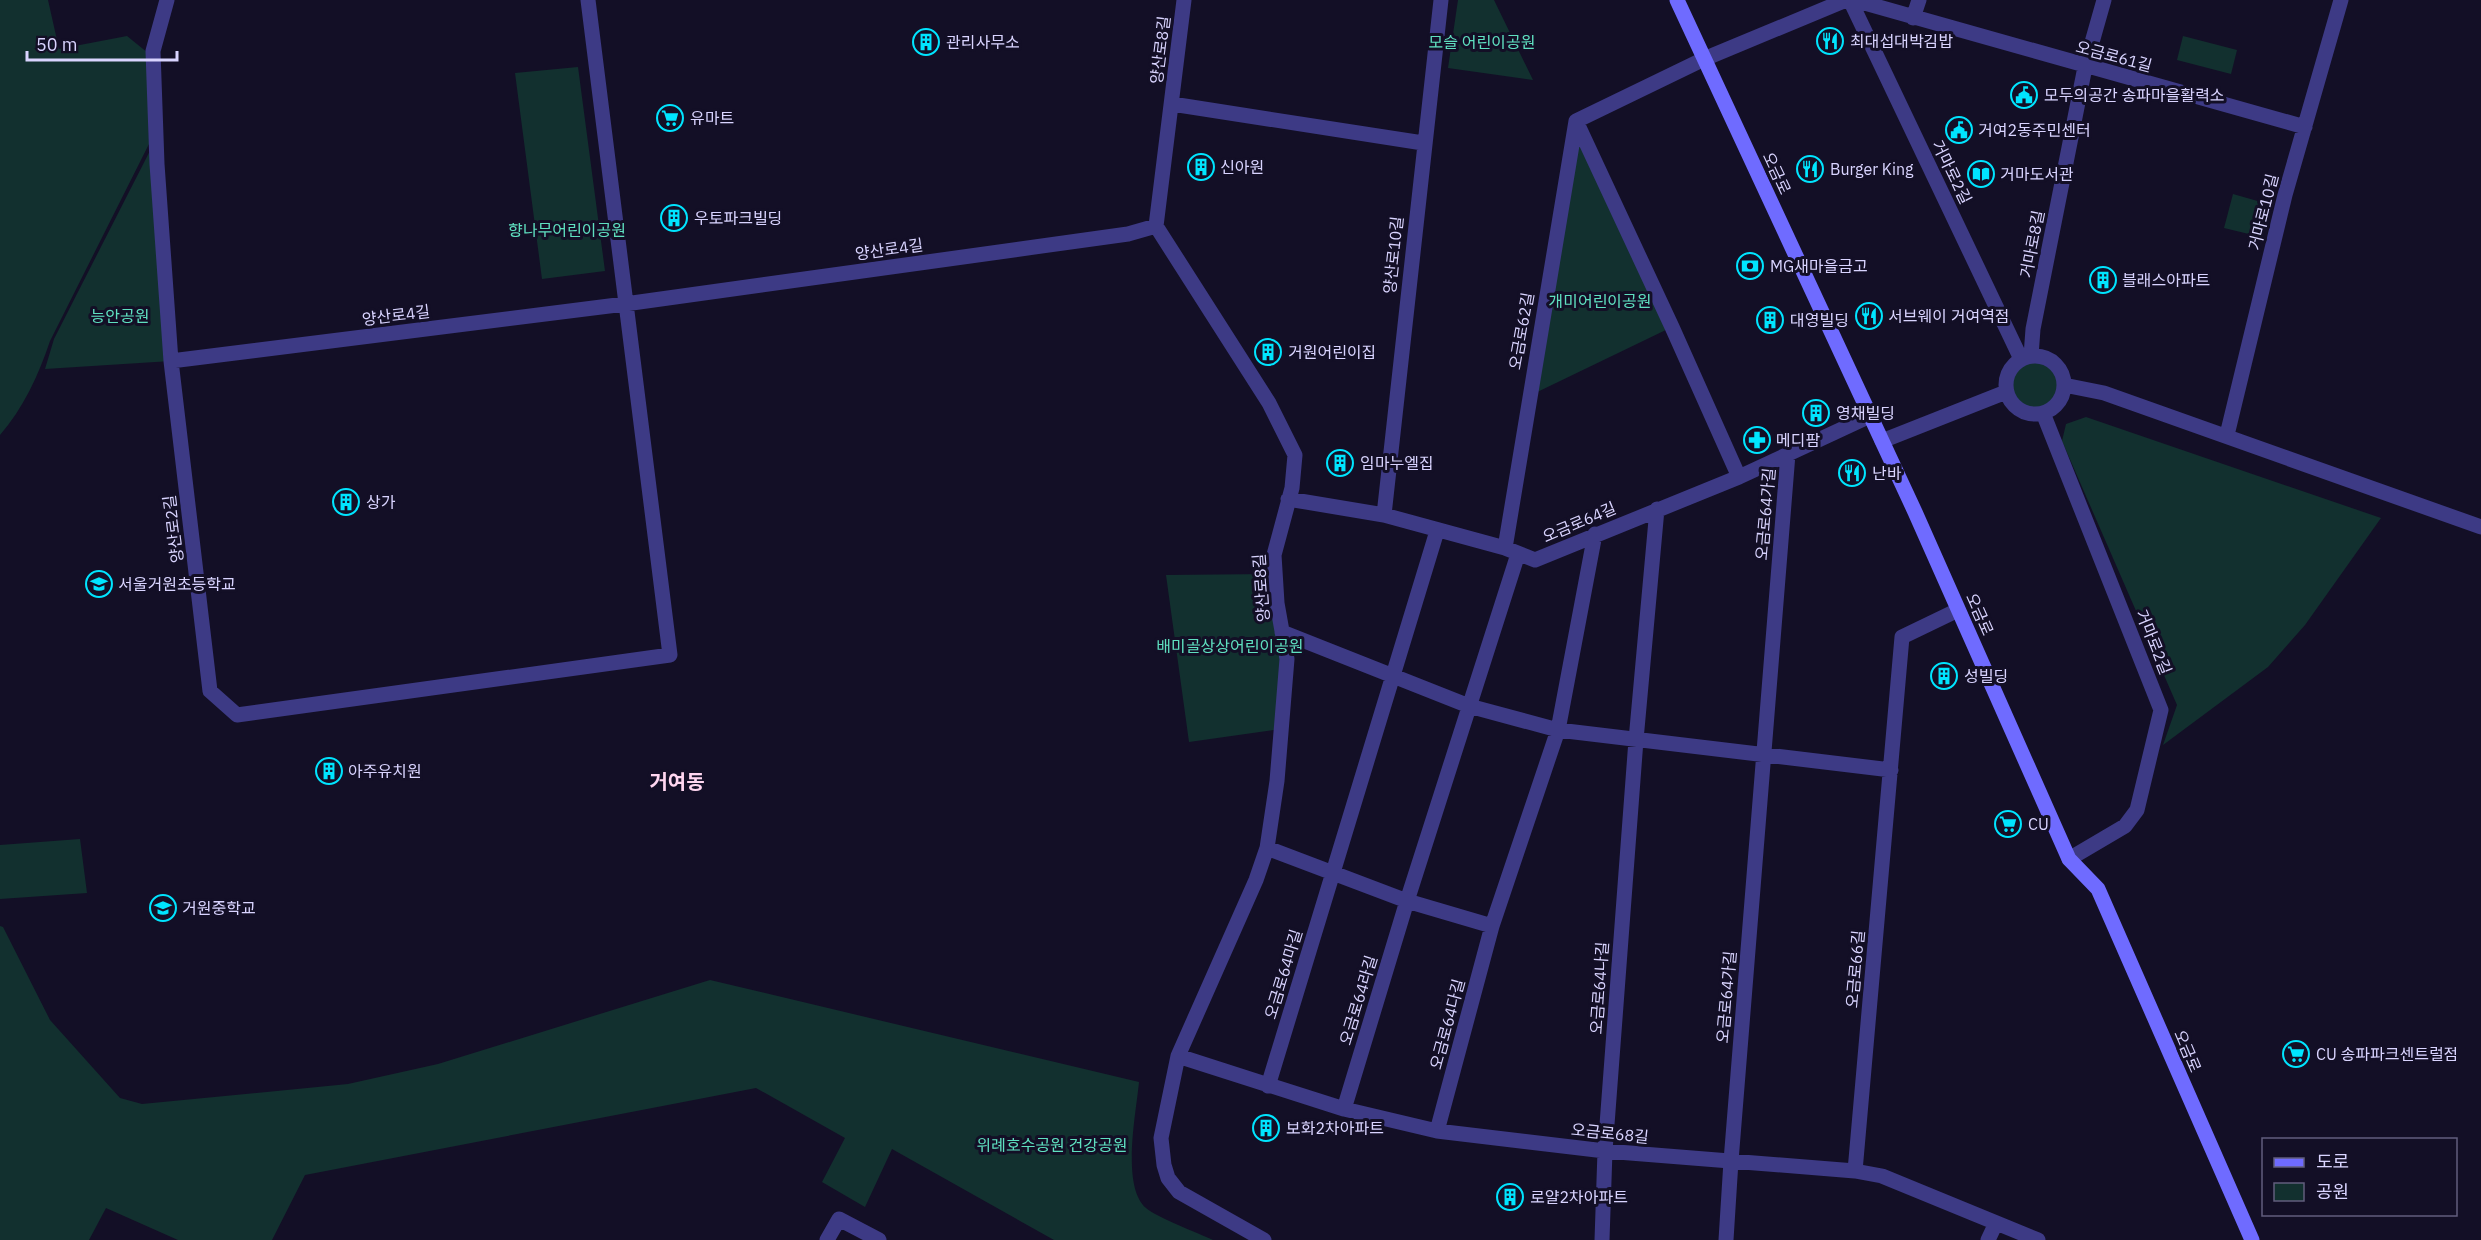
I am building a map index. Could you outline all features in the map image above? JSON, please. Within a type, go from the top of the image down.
[{"type":"main road","name":"오금로","points":[[1677,0],[1882,441],[2070,859],[2098,889],[2252,1240]]},
{"type":"street","name":"양산로2길","points":[[167,0],[153,51],[157,164],[171,361],[210,691],[237,714],[670,655],[625,304]]},
{"type":"street","points":[[588,0],[625,304]]},
{"type":"street","name":"양산로8길","points":[[1184,0],[1156,226],[1269,403],[1295,455],[1292,488],[1274,555],[1277,603],[1287,659],[1277,781],[1267,848],[1256,880],[1178,1056],[1161,1138],[1168,1178],[1179,1192],[1264,1240]]},
{"type":"street","name":"양산로10길","points":[[1384,515],[1423,143],[1441,0]]},
{"type":"street","points":[[1738,477],[1672,327],[1576,121],[1704,59],[1850,0]]},
{"type":"street","name":"오금로61길","points":[[1850,0],[2305,127]]},
{"type":"street","name":"거마로2길","points":[[1850,0],[2026,358]]},
{"type":"street","points":[[1913,18],[1919,0]]},
{"type":"street","name":"거마로8길","points":[[2026,358],[2085,67],[2104,0]]},
{"type":"street","name":"거마로10길","points":[[2227,435],[2285,195],[2342,0]]},
{"type":"street","name":"양산로8길","points":[[1172,104],[1423,143]]},
{"type":"street","name":"오금로62길","points":[[1511,551],[1576,121]]},
{"type":"street","name":"양산로4길","points":[[171,361],[625,304],[1128,234],[1156,226]]},
{"type":"street","points":[[2026,358],[2050,360],[2057,367],[2064,385],[2058,403],[2043,413],[2024,413],[2010,401],[2006,392],[2008,373],[2026,358]]},
{"type":"street","points":[[2064,385],[2104,393],[2481,527]]},
{"type":"street","points":[[1882,441],[2006,392]]},
{"type":"street","name":"거마로2길","points":[[2043,413],[2161,710],[2137,810],[2125,826],[2070,859]]},
{"type":"street","name":"오금로64길","points":[[1288,500],[1384,515],[1535,560],[1738,477],[1870,416]]},
{"type":"street","name":"오금로64가길","points":[[1726,1240],[1788,454]]},
{"type":"street","name":"오금로64나길","points":[[1602,1240],[1605,1151],[1636,740],[1657,509]]},
{"type":"street","name":"오금로64마길","points":[[1269,1086],[1437,531]]},
{"type":"street","name":"오금로64다길","points":[[1437,1131],[1492,926],[1558,730],[1595,534]]},
{"type":"street","name":"오금로64라길","points":[[1344,1109],[1469,706],[1511,551]]},
{"type":"street","name":"오금로66길","points":[[1856,1171],[1902,637],[1958,610]]},
{"type":"street","points":[[1282,632],[1469,706],[1558,730],[1891,770]]},
{"type":"street","points":[[1267,848],[1407,901],[1492,926]]},
{"type":"street","name":"오금로68길","points":[[1178,1056],[1344,1109],[1437,1131],[1605,1151],[1856,1171],[1882,1176],[2038,1240]]},
{"type":"street","points":[[827,1240],[839,1219],[879,1240]]},
{"type":"street","points":[[1988,1240],[1996,1222]]},
{"type":"green space","points":[[0,0],[48,0],[59,49],[127,36],[148,53],[149,144],[50,341],[30,391],[0,435]]},
{"type":"green space","name":"모슬 어린이공원","points":[[1458,0],[1494,0],[1533,80],[1448,68]]},
{"type":"green space","points":[[2183,36],[2237,50],[2231,74],[2177,60]]},
{"type":"green space","name":"향나무어린이공원","points":[[578,67],[605,271],[542,279],[515,73]]},
{"type":"green space","name":"개미어린이공원","points":[[1576,121],[1672,327],[1529,396]]},
{"type":"green space","name":"능안공원","points":[[156,139],[171,361],[45,369],[54,339]]},
{"type":"green space","points":[[2233,194],[2261,202],[2253,235],[2224,228]]},
{"type":"green space","points":[[2029,360],[2039,360],[2052,367],[2059,380],[2059,390],[2052,403],[2039,410],[2029,410],[2020,406],[2013,399],[2009,390],[2009,380],[2013,371],[2020,364]]},
{"type":"green space","points":[[2086,417],[2381,518],[2305,625],[2268,667],[2163,745],[2177,705],[2062,441],[2066,424]]},
{"type":"green space","name":"배미골상상어린이공원","points":[[1275,574],[1287,659],[1281,729],[1189,742],[1166,575]]},
{"type":"green space","points":[[80,839],[87,893],[0,899],[0,845]]},
{"type":"green space","name":"위례호수공원 건강공원","points":[[0,926],[3,927],[50,1020],[120,1098],[142,1104],[348,1084],[438,1064],[710,980],[1139,1082],[1132,1149],[1134,1184],[1138,1198],[1151,1212],[1213,1240],[1054,1240],[892,1149],[865,1207],[822,1182],[845,1138],[756,1088],[305,1175],[272,1240],[178,1240],[106,1208],[89,1240],[0,1240]]},
{"type":"place","name":"최대섭대박김밥","points":[[1830,41]]},
{"type":"place","name":"관리사무소","points":[[926,42]]},
{"type":"place","name":"모두의공간 송파마을활력소","points":[[2024,95]]},
{"type":"place","name":"유마트","points":[[670,118]]},
{"type":"place","name":"거여2동주민센터","points":[[1959,130]]},
{"type":"place","name":"신아원","points":[[1201,167]]},
{"type":"place","name":"Burger King","points":[[1810,169]]},
{"type":"place","name":"거마도서관","points":[[1981,174]]},
{"type":"place","name":"우토파크빌딩","points":[[674,218]]},
{"type":"place","name":"MG새마을금고","points":[[1750,266]]},
{"type":"place","name":"블래스아파트","points":[[2103,280]]},
{"type":"place","name":"서브웨이 거여역점","points":[[1869,316]]},
{"type":"place","name":"대영빌딩","points":[[1770,320]]},
{"type":"place","name":"거원어린이집","points":[[1268,352]]},
{"type":"place","name":"영채빌딩","points":[[1816,413]]},
{"type":"place","name":"메디팜","points":[[1757,440]]},
{"type":"place","name":"임마누엘집","points":[[1340,463]]},
{"type":"place","name":"난바","points":[[1852,473]]},
{"type":"place","name":"상가","points":[[346,502]]},
{"type":"place","name":"서울거원초등학교","points":[[99,584]]},
{"type":"place","name":"성빌딩","points":[[1944,676]]},
{"type":"place","name":"아주유치원","points":[[329,771]]},
{"type":"place","name":"CU","points":[[2008,824]]},
{"type":"place","name":"거원중학교","points":[[163,908]]},
{"type":"place","name":"CU 송파파크센트럴점","points":[[2296,1054]]},
{"type":"place","name":"보화2차아파트","points":[[1266,1128]]},
{"type":"place","name":"로얄2차아파트","points":[[1510,1197]]},
{"type":"district","name":"거여동","points":[[677,781]]}]
